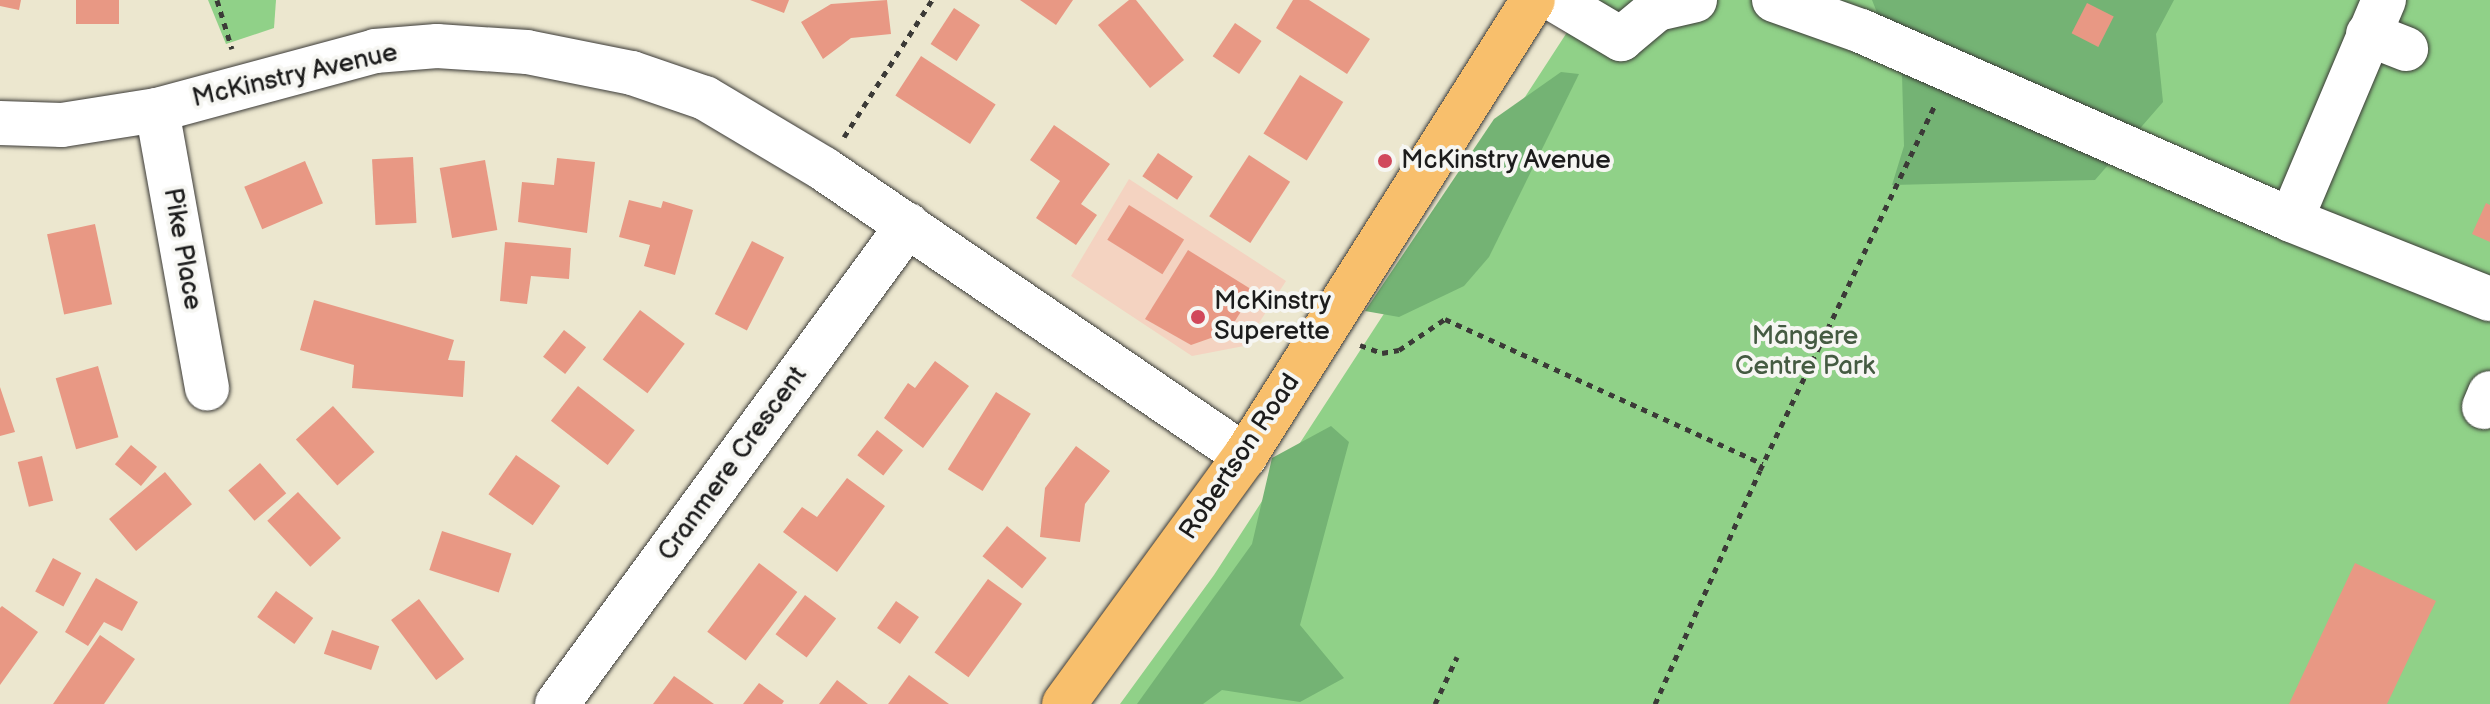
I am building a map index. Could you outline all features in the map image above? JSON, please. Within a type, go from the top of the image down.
[{"type":"main road","name":"Robertson Road","points":[[1064,704],[1245,456],[1533,0]]},
{"type":"street","points":[[1555,0],[1621,39],[1657,9],[1695,0]]},
{"type":"street","points":[[1774,0],[1812,11],[2291,220],[2490,299]]},
{"type":"street","points":[[2291,220],[2386,28]]},
{"type":"street","name":"McKinstry Avenue","points":[[0,123],[62,125],[157,110],[375,51],[437,46],[527,52],[632,73],[705,98],[824,169],[1245,456]]},
{"type":"street","name":"Pike Place","points":[[157,110],[207,389]]},
{"type":"street","name":"Cranmere Crescent","points":[[557,704],[908,225]]},
{"type":"path","points":[[217,0],[243,85]]},
{"type":"path","points":[[824,169],[932,0]]},
{"type":"path","points":[[1655,704],[1763,464],[1951,71]]},
{"type":"path","points":[[1360,345],[1382,353],[1399,350],[1445,319],[1763,464]]},
{"type":"path","points":[[1435,704],[1457,657]]},
{"type":"shaded area","points":[[1129,179],[1286,281],[1244,346],[1192,356],[1071,276]]},
{"type":"green space","points":[[208,0],[276,0],[274,28],[226,44]]},
{"type":"green space","name":"Māngere Centre Park","points":[[1588,0],[2490,0],[2490,704],[1120,704],[1214,575]]},
{"type":"green space","points":[[1872,0],[2174,0],[2156,34],[2163,102],[2095,180],[1892,185],[1904,146],[1902,75]]},
{"type":"green space","points":[[1561,72],[1579,74],[1489,257],[1464,286],[1399,317],[1365,311],[1494,119]]},
{"type":"green space","points":[[1331,426],[1349,442],[1300,625],[1344,678],[1300,702],[1222,690],[1203,704],[1137,704],[1252,544],[1272,458]]},
{"type":"building","points":[[0,0],[21,0],[19,10],[0,6]]},
{"type":"building","points":[[76,0],[119,0],[119,24],[76,24]]},
{"type":"building","points":[[750,0],[789,0],[784,13]]},
{"type":"building","points":[[887,0],[891,34],[851,38],[823,59],[801,22],[831,4]]},
{"type":"building","points":[[1020,0],[1073,0],[1056,25]]},
{"type":"building","points":[[1129,0],[1136,0],[1184,60],[1150,88],[1098,25]]},
{"type":"building","points":[[1293,0],[1309,0],[1370,39],[1347,74],[1276,28]]},
{"type":"building","points":[[2087,3],[2114,17],[2098,47],[2072,33]]},
{"type":"building","points":[[954,8],[980,25],[957,61],[931,44]]},
{"type":"building","points":[[1235,23],[1262,41],[1239,74],[1213,56]]},
{"type":"building","points":[[921,56],[996,104],[970,144],[895,95]]},
{"type":"building","points":[[1300,75],[1343,102],[1307,161],[1263,134]]},
{"type":"building","points":[[1054,125],[1110,164],[1081,204],[1097,215],[1076,245],[1036,218],[1060,181],[1030,160]]},
{"type":"building","points":[[1158,153],[1193,176],[1177,200],[1142,176]]},
{"type":"building","points":[[1249,155],[1290,182],[1250,243],[1209,216]]},
{"type":"building","points":[[413,157],[416,223],[376,225],[372,159]]},
{"type":"building","points":[[557,158],[595,162],[587,233],[518,222],[522,182],[554,185]]},
{"type":"building","points":[[485,160],[497,230],[452,238],[440,168]]},
{"type":"building","points":[[305,161],[323,203],[262,229],[244,187]]},
{"type":"building","points":[[629,200],[661,208],[663,201],[693,210],[675,275],[644,266],[650,245],[619,237]]},
{"type":"building","points":[[2486,203],[2490,205],[2490,242],[2472,234]]},
{"type":"building","points":[[1129,205],[1184,239],[1162,274],[1107,240]]},
{"type":"building","points":[[95,224],[112,304],[64,314],[47,234]]},
{"type":"building","points":[[752,241],[784,257],[747,330],[715,314]]},
{"type":"building","points":[[505,242],[571,248],[569,279],[531,276],[527,304],[500,301]]},
{"type":"building","points":[[1188,250],[1254,291],[1228,332],[1191,345],[1145,319]]},
{"type":"building","points":[[314,300],[454,340],[448,360],[465,361],[463,397],[352,388],[354,365],[300,350]]},
{"type":"building","points":[[640,310],[685,344],[647,393],[603,360]]},
{"type":"building","points":[[564,330],[586,347],[565,374],[543,357]]},
{"type":"building","points":[[935,361],[969,386],[923,448],[884,418],[908,383],[915,388]]},
{"type":"building","points":[[98,366],[118,437],[76,449],[56,378]]},
{"type":"building","points":[[578,386],[635,430],[608,465],[551,421]]},
{"type":"building","points":[[0,387],[15,432],[0,436]]},
{"type":"building","points":[[996,392],[1031,414],[983,491],[948,469]]},
{"type":"building","points":[[333,406],[374,452],[337,486],[296,439]]},
{"type":"building","points":[[877,430],[903,450],[883,476],[857,455]]},
{"type":"building","points":[[131,445],[157,467],[141,486],[115,464]]},
{"type":"building","points":[[1076,446],[1110,471],[1085,504],[1080,542],[1040,537],[1045,488]]},
{"type":"building","points":[[516,455],[560,486],[533,525],[488,494]]},
{"type":"building","points":[[42,456],[53,501],[29,507],[18,462]]},
{"type":"building","points":[[260,463],[286,493],[255,521],[228,491]]},
{"type":"building","points":[[165,472],[192,504],[136,551],[109,519]]},
{"type":"building","points":[[847,478],[885,506],[837,572],[783,532],[802,507],[817,517]]},
{"type":"building","points":[[298,492],[341,538],[310,567],[267,521]]},
{"type":"building","points":[[1007,526],[1047,558],[1022,588],[982,556]]},
{"type":"building","points":[[442,531],[511,554],[499,593],[429,570]]},
{"type":"building","points":[[53,558],[81,573],[63,607],[35,592]]},
{"type":"building","points":[[759,563],[797,592],[746,661],[707,632]]},
{"type":"building","points":[[2355,563],[2436,601],[2387,704],[2289,704]]},
{"type":"building","points":[[96,578],[138,602],[122,631],[104,622],[88,646],[65,632]]},
{"type":"building","points":[[988,579],[1022,604],[968,677],[935,653]]},
{"type":"building","points":[[276,591],[313,618],[294,644],[257,617]]},
{"type":"building","points":[[805,595],[836,618],[807,658],[776,634]]},
{"type":"building","points":[[419,599],[464,659],[436,680],[391,620]]},
{"type":"building","points":[[896,601],[919,617],[900,644],[877,628]]},
{"type":"building","points":[[2,606],[38,632],[0,685],[0,608]]},
{"type":"building","points":[[332,630],[379,646],[371,670],[324,654]]},
{"type":"building","points":[[100,635],[135,659],[104,704],[53,704]]},
{"type":"building","points":[[909,675],[949,704],[888,704]]},
{"type":"building","points":[[674,676],[697,692],[714,704],[653,704]]},
{"type":"building","points":[[837,680],[868,704],[819,704]]},
{"type":"building","points":[[759,683],[784,701],[782,704],[743,704]]},
{"type":"place","name":"McKinstry Avenue","points":[[1385,161]]},
{"type":"place","name":"McKinstry Superette","points":[[1198,317]]}]
